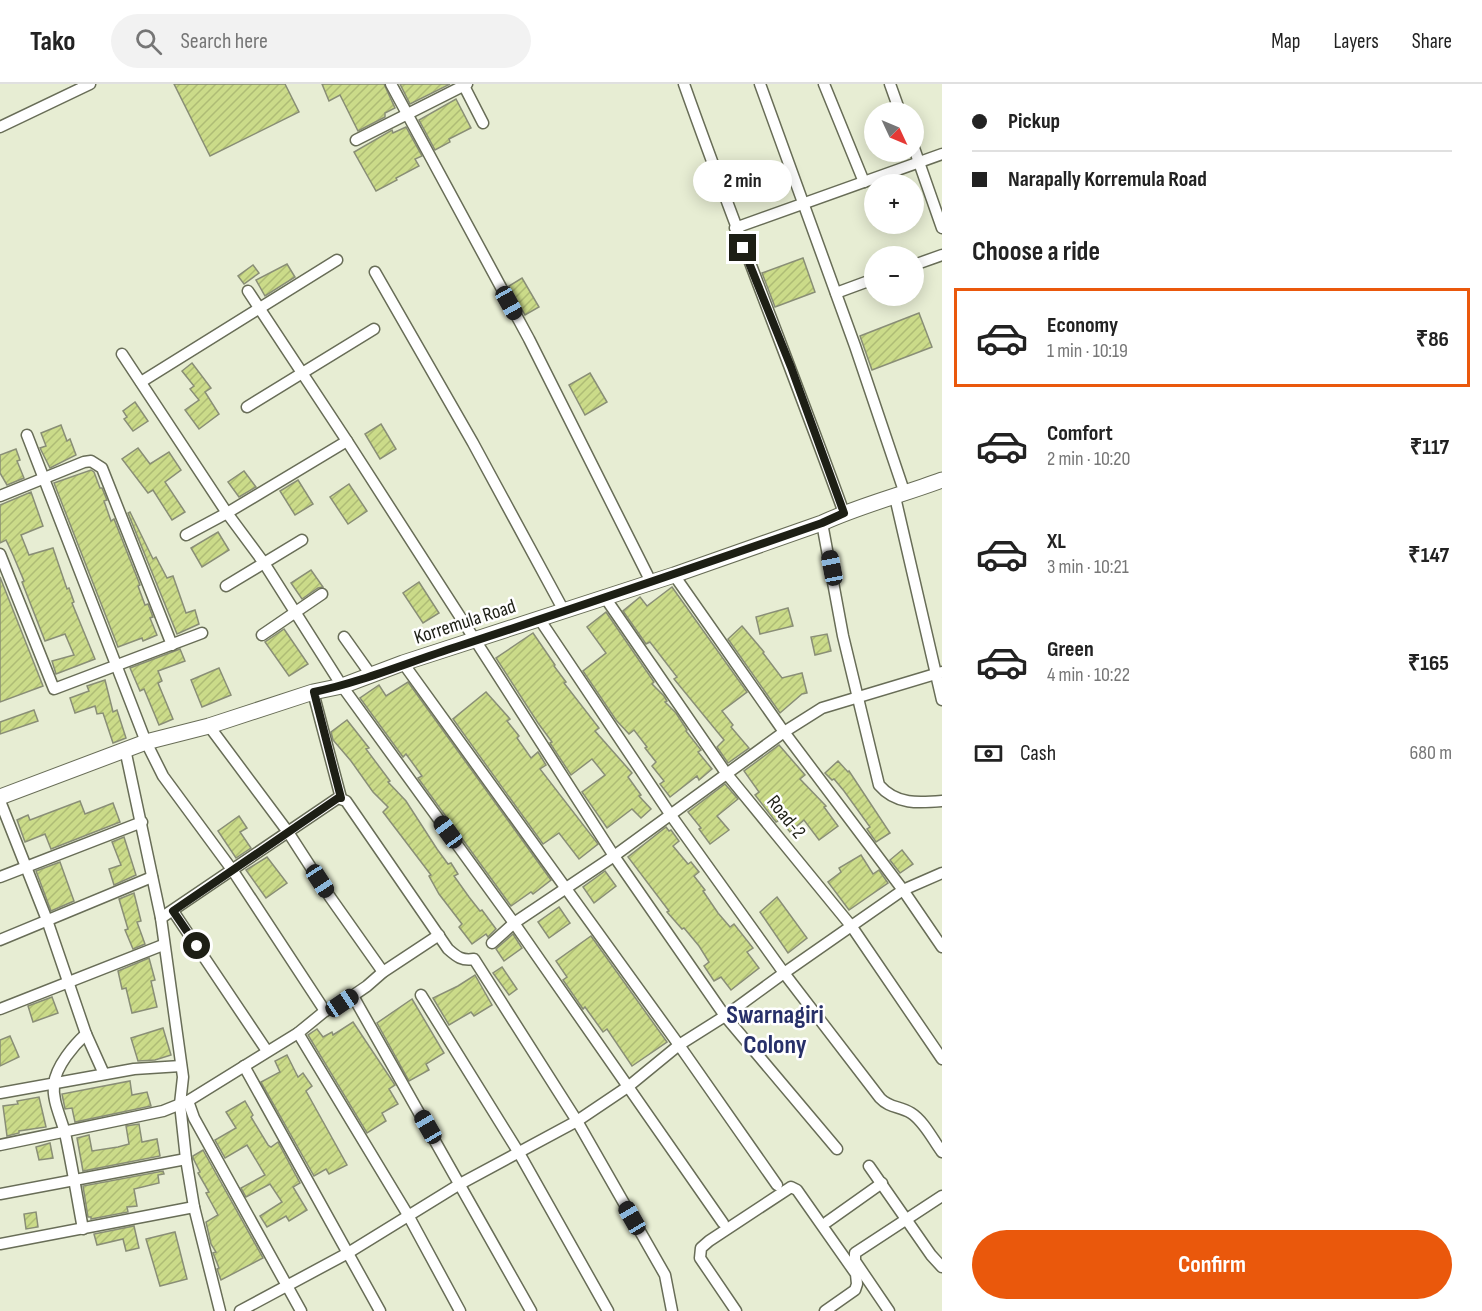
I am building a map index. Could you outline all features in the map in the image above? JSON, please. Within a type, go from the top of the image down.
[{"type":"street","points":[[0,127],[90,84]]},
{"type":"street","points":[[391,84],[458,204],[529,339],[651,582]]},
{"type":"street","points":[[684,84],[735,228],[791,367],[844,513]]},
{"type":"street","points":[[759,84],[836,293],[900,496],[939,673],[942,700]]},
{"type":"street","points":[[735,228],[864,182],[825,84]]},
{"type":"street","points":[[890,84],[896,102]]},
{"type":"street","points":[[356,140],[465,85],[483,123]]},
{"type":"street","points":[[924,160],[942,154]]},
{"type":"street","points":[[886,174],[919,162],[942,228]]},
{"type":"street","points":[[924,261],[942,255]]},
{"type":"street","points":[[141,382],[338,260]]},
{"type":"street","points":[[375,272],[473,443],[564,611]]},
{"type":"street","points":[[836,293],[864,283]]},
{"type":"street","points":[[248,291],[614,856],[726,1016],[837,1149]]},
{"type":"street","points":[[247,407],[374,329]]},
{"type":"street","points":[[122,354],[227,513],[264,563],[342,686],[514,923],[723,1224]]},
{"type":"street","points":[[27,435],[146,742],[163,776],[233,870],[325,1011]]},
{"type":"street","points":[[186,535],[347,441]]},
{"type":"street","points":[[0,496],[84,462],[91,461],[102,468],[172,645]]},
{"type":"street","name":"Korremula Road","points":[[0,799],[124,749],[209,726],[314,692],[342,686],[403,663],[674,575],[942,480]]},
{"type":"street","points":[[822,523],[843,636],[879,785],[894,798],[917,804],[942,801]]},
{"type":"street","points":[[226,586],[302,540]]},
{"type":"street","points":[[0,554],[54,689],[202,633]]},
{"type":"street","points":[[674,575],[784,732],[903,890],[942,947]]},
{"type":"street","points":[[262,635],[322,594]]},
{"type":"street","name":"Road-2","points":[[604,596],[726,773],[852,927],[942,1059]]},
{"type":"street","points":[[540,620],[670,814],[784,973],[885,1104],[910,1112],[918,1118],[942,1152]]},
{"type":"street","points":[[344,637],[371,675]]},
{"type":"street","points":[[403,663],[679,1044],[777,1185]]},
{"type":"street","points":[[492,943],[514,923],[614,856],[726,773],[822,708],[939,673]]},
{"type":"street","points":[[314,692],[341,798],[346,801],[448,948],[465,961],[474,959],[577,1121],[665,1275],[672,1311]]},
{"type":"street","points":[[209,726],[288,832],[383,972]]},
{"type":"street","points":[[124,749],[142,822],[161,918],[163,945],[178,1028],[183,1077],[186,1159],[194,1207],[220,1311]]},
{"type":"street","points":[[161,918],[341,798]]},
{"type":"street","points":[[0,799],[47,920],[86,1034],[104,1074]]},
{"type":"street","points":[[0,877],[142,822]]},
{"type":"street","points":[[240,1311],[348,1253],[460,1184],[577,1121],[629,1086],[679,1044],[726,1016],[903,890],[942,873]]},
{"type":"street","points":[[0,940],[152,877]]},
{"type":"street","points":[[173,911],[267,1052]]},
{"type":"street","points":[[0,1145],[163,1111],[184,1103],[298,1033],[325,1011],[353,996],[383,972],[439,935]]},
{"type":"street","points":[[0,1009],[163,945]]},
{"type":"street","points":[[421,995],[519,1153],[608,1311]]},
{"type":"street","points":[[353,996],[531,1311]]},
{"type":"street","points":[[298,1033],[408,1215],[460,1311]]},
{"type":"street","points":[[83,1229],[65,1132],[55,1100],[54,1083],[71,1051],[86,1034]]},
{"type":"street","points":[[0,1093],[134,1069],[181,1066]]},
{"type":"street","points":[[244,1066],[380,1311]]},
{"type":"street","points":[[184,1103],[302,1311]]},
{"type":"street","points":[[0,1194],[74,1182],[186,1159]]},
{"type":"street","points":[[869,1166],[931,1255],[942,1267]]},
{"type":"street","points":[[827,1222],[882,1183]]},
{"type":"street","points":[[736,1311],[700,1258],[701,1248],[791,1188],[797,1190],[856,1274],[855,1290],[833,1310]]},
{"type":"street","points":[[889,1311],[853,1257],[858,1251],[942,1196]]},
{"type":"street","points":[[0,1244],[194,1207]]},
{"type":"building","points":[[174,84],[285,84],[299,112],[210,156]]},
{"type":"building","points":[[322,84],[384,84],[395,108],[385,113],[385,117],[358,131],[340,95],[329,101]]},
{"type":"building","points":[[400,84],[450,84],[410,104]]},
{"type":"building","points":[[456,99],[471,128],[449,139],[450,142],[435,150],[419,120]]},
{"type":"building","points":[[406,127],[422,156],[415,159],[419,166],[376,191],[354,152],[392,130],[393,133]]},
{"type":"building","points":[[803,258],[815,292],[775,307],[762,273]]},
{"type":"building","points":[[287,264],[295,277],[265,296],[256,280]]},
{"type":"building","points":[[253,265],[259,273],[244,284],[238,276]]},
{"type":"building","points":[[522,278],[539,307],[525,315],[509,286]]},
{"type":"building","points":[[919,313],[932,347],[872,370],[860,336]]},
{"type":"building","points":[[192,363],[211,388],[205,392],[219,414],[199,429],[185,410],[199,400],[190,389],[194,386],[182,371]]},
{"type":"building","points":[[590,373],[607,402],[585,415],[569,385]]},
{"type":"building","points":[[135,402],[148,421],[133,431],[124,419],[127,417],[123,411]]},
{"type":"building","points":[[381,424],[396,449],[380,459],[365,434]]},
{"type":"building","points":[[61,425],[76,455],[50,468],[40,448],[46,446],[41,433]]},
{"type":"building","points":[[138,448],[150,464],[169,452],[181,470],[165,482],[185,512],[172,520],[153,490],[148,493],[122,459]]},
{"type":"building","points":[[16,449],[20,460],[17,461],[24,478],[7,485],[0,473],[0,455]]},
{"type":"building","points":[[91,470],[107,500],[104,501],[111,521],[114,519],[140,585],[138,586],[145,605],[148,604],[153,617],[150,618],[157,635],[118,647],[54,483]]},
{"type":"building","points":[[244,471],[256,487],[239,497],[228,482]]},
{"type":"building","points":[[298,480],[313,504],[295,515],[280,491]]},
{"type":"building","points":[[349,484],[367,511],[348,524],[330,497]]},
{"type":"building","points":[[31,492],[43,526],[21,535],[29,555],[53,548],[95,659],[56,674],[52,661],[74,655],[65,634],[45,641],[13,555],[6,540],[0,543],[0,505]]},
{"type":"building","points":[[130,512],[153,559],[156,557],[167,578],[173,576],[186,613],[195,610],[199,624],[177,634],[128,513]]},
{"type":"building","points":[[218,532],[229,550],[202,567],[191,548]]},
{"type":"building","points":[[311,570],[323,587],[302,599],[291,583]]},
{"type":"building","points":[[0,577],[43,686],[0,702]]},
{"type":"building","points":[[419,582],[439,613],[423,623],[403,593]]},
{"type":"building","points":[[672,587],[747,692],[722,711],[733,725],[731,727],[749,748],[728,763],[717,747],[724,740],[674,679],[677,677],[650,642],[646,644],[623,611],[640,597],[647,606]]},
{"type":"building","points":[[788,608],[793,626],[760,634],[756,617]]},
{"type":"building","points":[[606,612],[654,682],[652,684],[676,713],[701,750],[698,752],[712,769],[699,780],[697,776],[670,797],[660,784],[664,781],[652,766],[656,762],[645,748],[647,747],[634,730],[629,734],[616,720],[583,671],[606,653],[587,627]]},
{"type":"building","points":[[742,626],[782,678],[802,673],[807,693],[802,694],[780,713],[728,639]]},
{"type":"building","points":[[284,629],[308,664],[289,676],[265,642]]},
{"type":"building","points":[[533,633],[566,682],[564,683],[599,728],[595,731],[632,773],[628,777],[641,795],[639,796],[651,809],[641,818],[632,809],[607,828],[582,792],[605,775],[592,759],[571,775],[550,743],[552,742],[496,658]]},
{"type":"building","points":[[827,634],[831,651],[815,655],[811,637]]},
{"type":"building","points":[[180,649],[185,661],[158,671],[162,681],[158,683],[173,719],[159,725],[144,689],[140,691],[130,668]]},
{"type":"building","points":[[219,668],[231,695],[202,707],[191,680]]},
{"type":"building","points":[[105,680],[113,712],[117,710],[126,738],[113,743],[103,713],[97,714],[95,706],[75,713],[70,698],[89,691],[87,686]]},
{"type":"building","points":[[408,682],[551,880],[533,894],[531,892],[511,906],[418,778],[422,776],[406,754],[403,757],[360,698],[379,685],[386,696]]},
{"type":"building","points":[[486,692],[510,719],[507,721],[519,736],[517,738],[531,758],[538,752],[546,765],[540,769],[598,844],[579,859],[559,833],[543,844],[453,719]]},
{"type":"building","points":[[34,710],[38,721],[0,734],[0,722]]},
{"type":"building","points":[[347,720],[369,748],[366,749],[390,781],[388,782],[406,801],[448,864],[451,863],[458,874],[454,876],[496,929],[488,937],[486,934],[472,944],[459,927],[462,924],[439,894],[429,876],[431,875],[383,812],[388,807],[373,792],[333,740],[331,732]]},
{"type":"building","points":[[779,745],[805,775],[800,779],[826,806],[824,807],[838,826],[819,840],[804,820],[790,832],[780,820],[776,822],[755,795],[759,792],[744,771]]},
{"type":"building","points":[[838,761],[849,771],[890,833],[876,842],[867,829],[870,827],[844,791],[834,779],[832,780],[825,773]]},
{"type":"building","points":[[725,784],[738,799],[717,816],[729,830],[710,844],[688,812]]},
{"type":"building","points":[[80,801],[85,814],[113,803],[120,822],[51,849],[45,834],[25,842],[17,820],[28,815],[30,820]]},
{"type":"building","points":[[239,816],[247,828],[240,832],[251,848],[236,858],[218,831]]},
{"type":"building","points":[[666,827],[679,841],[673,846],[688,864],[691,862],[699,872],[694,876],[718,913],[730,927],[734,924],[753,948],[747,952],[759,968],[731,990],[721,977],[714,981],[704,966],[709,962],[699,946],[667,912],[669,911],[628,857]]},
{"type":"building","points":[[124,837],[136,875],[114,885],[109,869],[121,865],[112,842]]},
{"type":"building","points":[[902,850],[913,864],[900,873],[890,860]]},
{"type":"building","points":[[861,855],[873,874],[879,870],[888,883],[849,910],[828,882],[841,872],[839,868]]},
{"type":"building","points":[[267,857],[287,883],[266,898],[246,870]]},
{"type":"building","points":[[60,862],[74,901],[51,911],[36,871]]},
{"type":"building","points":[[605,871],[616,886],[594,903],[583,887]]},
{"type":"building","points":[[134,893],[141,921],[137,922],[145,944],[133,949],[125,930],[128,929],[119,899]]},
{"type":"building","points":[[777,897],[807,938],[788,953],[760,912]]},
{"type":"building","points":[[559,907],[570,923],[549,938],[538,922]]},
{"type":"building","points":[[513,934],[522,948],[504,961],[496,949]]},
{"type":"building","points":[[591,936],[667,1042],[632,1066],[607,1029],[603,1032],[585,1007],[583,1009],[563,980],[567,977],[556,961]]},
{"type":"building","points":[[149,958],[155,980],[151,981],[157,1007],[132,1013],[126,988],[122,989],[118,971]]},
{"type":"building","points":[[502,967],[517,989],[509,995],[493,973]]},
{"type":"building","points":[[475,975],[492,1005],[474,1016],[471,1012],[449,1025],[433,998]]},
{"type":"building","points":[[52,997],[58,1013],[33,1022],[28,1006]]},
{"type":"building","points":[[412,999],[444,1053],[426,1064],[429,1070],[409,1081],[377,1023]]},
{"type":"building","points":[[353,1022],[395,1085],[389,1089],[398,1104],[382,1113],[386,1121],[367,1133],[308,1035],[317,1029],[323,1037],[332,1032],[333,1035]]},
{"type":"building","points":[[163,1028],[171,1055],[155,1060],[138,1061],[131,1038]]},
{"type":"building","points":[[10,1036],[19,1057],[0,1066],[0,1040]]},
{"type":"building","points":[[287,1055],[298,1077],[303,1073],[312,1086],[306,1091],[347,1165],[329,1174],[326,1169],[314,1176],[261,1082],[280,1072],[275,1061]]},
{"type":"building","points":[[130,1081],[132,1095],[147,1092],[151,1106],[75,1122],[72,1108],[65,1109],[62,1094]]},
{"type":"building","points":[[39,1097],[46,1127],[19,1131],[19,1133],[7,1136],[3,1106]]},
{"type":"building","points":[[245,1101],[253,1115],[251,1117],[268,1145],[271,1147],[278,1142],[300,1183],[293,1187],[307,1210],[289,1221],[286,1216],[267,1227],[260,1216],[282,1202],[270,1184],[246,1197],[241,1188],[265,1175],[247,1145],[225,1158],[215,1140],[236,1128],[226,1112]]},
{"type":"building","points":[[139,1124],[142,1142],[157,1139],[160,1156],[83,1171],[77,1138],[89,1135],[92,1151],[118,1147],[129,1144],[126,1126]]},
{"type":"building","points":[[50,1143],[53,1158],[39,1160],[36,1147]]},
{"type":"building","points":[[203,1150],[263,1258],[221,1280],[213,1253],[216,1252],[211,1244],[206,1222],[218,1215],[206,1193],[209,1192],[198,1173],[200,1172],[193,1158]]},
{"type":"building","points":[[163,1171],[164,1174],[158,1175],[159,1183],[134,1189],[137,1206],[127,1207],[128,1212],[91,1219],[88,1217],[83,1186]]},
{"type":"building","points":[[36,1212],[38,1227],[26,1229],[24,1214]]},
{"type":"building","points":[[134,1226],[139,1248],[126,1251],[123,1239],[97,1245],[94,1234]]},
{"type":"building","points":[[175,1232],[187,1279],[160,1286],[146,1239]]},
{"type":"district","name":"Swarnagiri Colony","points":[[775,1030]]},
{"type":"route","points":[[197,946],[173,911],[341,798],[314,692],[342,686],[403,663],[674,575],[822,523],[844,513],[791,367],[743,248]]}]
